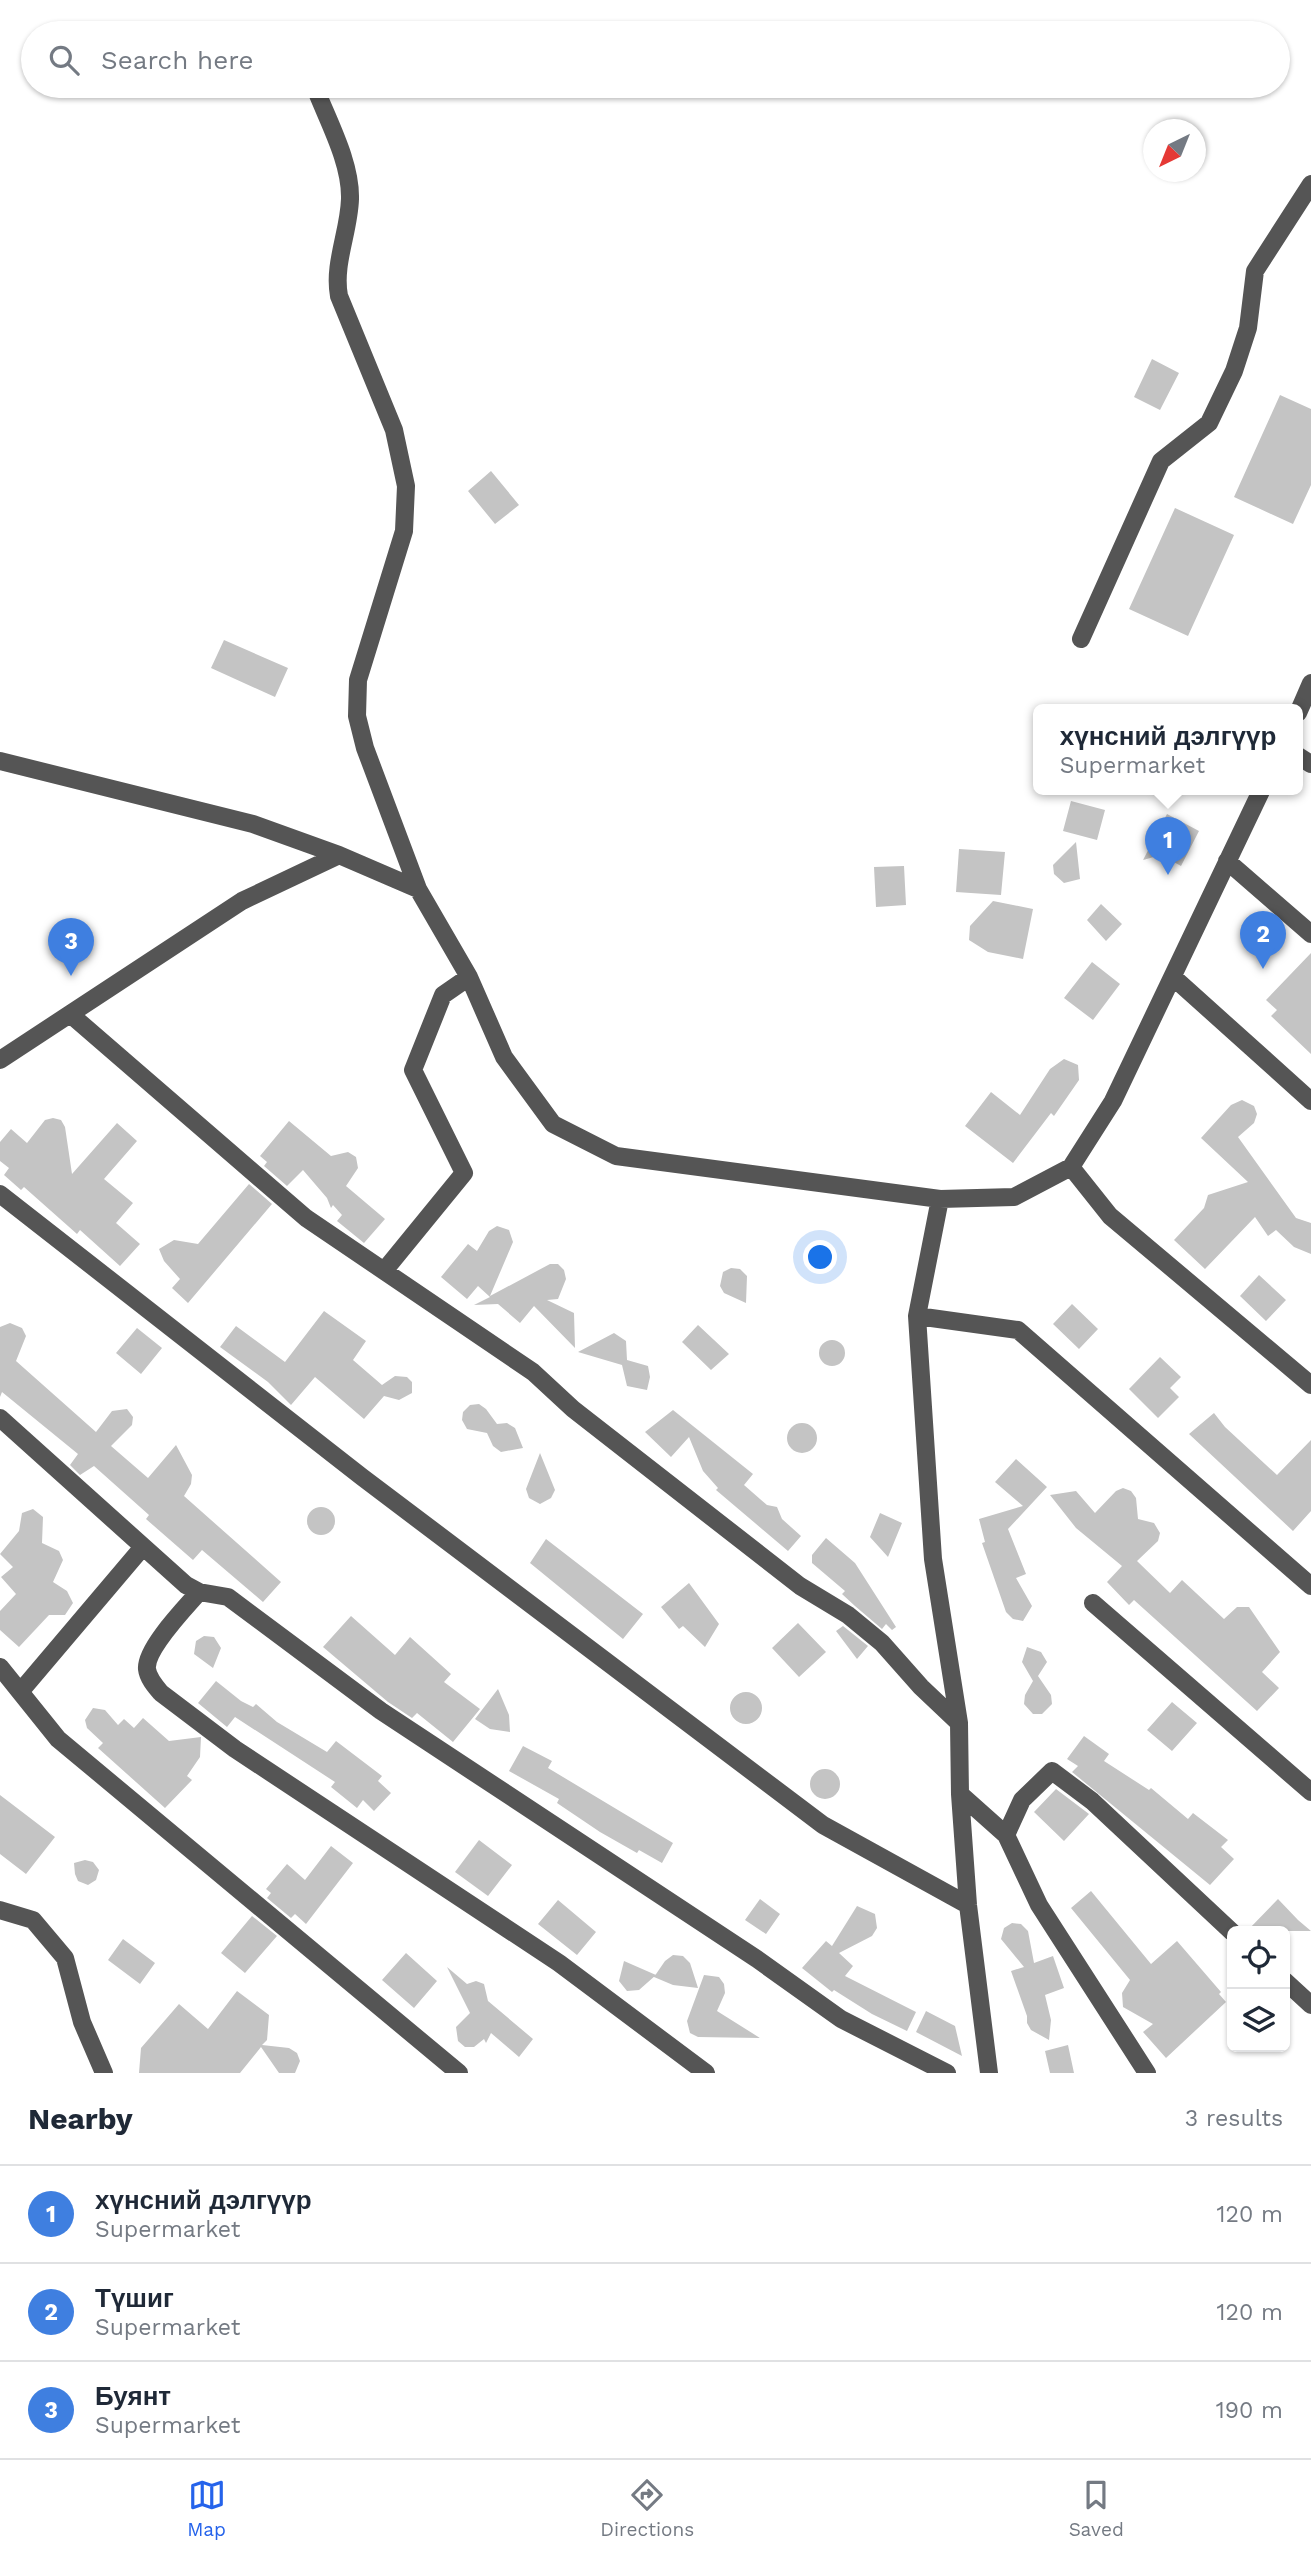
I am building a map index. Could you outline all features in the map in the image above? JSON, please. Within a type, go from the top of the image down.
[{"type":"street","points":[[319,98],[346,168],[351,196],[336,281],[339,296],[394,430],[405,486],[404,531],[358,680],[358,716],[365,748],[418,889],[469,977],[503,1057],[553,1124],[616,1156],[940,1199],[1014,1197],[1071,1167],[1114,1101],[1259,795]]},
{"type":"street","points":[[1081,639],[1161,461],[1209,423],[1234,371],[1248,328],[1255,271],[1311,184]]},
{"type":"street","points":[[1301,704],[1311,683]]},
{"type":"street","points":[[0,761],[253,824],[339,855],[418,889]]},
{"type":"street","points":[[0,1060],[242,901],[339,855]]},
{"type":"street","points":[[1227,861],[1311,934]]},
{"type":"street","points":[[384,1271],[464,1173],[413,1070],[443,995],[469,977]]},
{"type":"street","points":[[1173,977],[1311,1101]]},
{"type":"street","points":[[69,1014],[306,1218],[533,1372],[573,1409],[800,1586],[848,1615],[883,1643],[921,1687],[959,1723]]},
{"type":"street","points":[[1071,1167],[1110,1216],[1311,1385]]},
{"type":"street","points":[[0,1194],[362,1477],[823,1825],[968,1905]]},
{"type":"street","points":[[940,1199],[917,1316],[933,1559],[959,1723],[960,1794],[968,1905],[989,2073]]},
{"type":"street","points":[[917,1316],[1018,1330],[1311,1586]]},
{"type":"street","points":[[0,1418],[186,1585],[199,1592],[228,1597],[381,1712],[757,1959],[841,2020],[947,2073]]},
{"type":"street","points":[[20,1692],[142,1548]]},
{"type":"street","points":[[199,1592],[150,1655],[147,1669],[153,1684],[161,1693],[235,1749],[559,1964],[706,2073]]},
{"type":"street","points":[[1093,1603],[1311,1792]]},
{"type":"street","points":[[0,1667],[58,1739],[459,2073]]},
{"type":"street","points":[[1006,1835],[1022,1800],[1052,1771],[1092,1801],[1227,1927]]},
{"type":"street","points":[[960,1794],[1006,1835],[1039,1905],[1147,2073]]},
{"type":"street","points":[[0,1910],[33,1920],[65,1958],[82,2022],[104,2073]]},
{"type":"street","points":[[1290,1986],[1311,2005]]},
{"type":"building","points":[[1152,359],[1179,373],[1160,410],[1134,397]]},
{"type":"building","points":[[1280,395],[1311,409],[1311,485],[1293,524],[1234,497]]},
{"type":"building","points":[[491,471],[519,505],[495,524],[468,491]]},
{"type":"building","points":[[1175,508],[1234,535],[1188,636],[1129,609]]},
{"type":"building","points":[[224,640],[288,668],[275,697],[211,668]]},
{"type":"building","points":[[1071,801],[1105,810],[1097,840],[1063,831]]},
{"type":"building","points":[[1167,814],[1199,831],[1181,866],[1161,855],[1143,860]]},
{"type":"building","points":[[1076,842],[1080,879],[1064,883],[1054,874],[1053,865]]},
{"type":"building","points":[[959,849],[1005,852],[1001,895],[956,892]]},
{"type":"building","points":[[904,866],[906,905],[876,907],[874,867]]},
{"type":"building","points":[[993,901],[1033,909],[1023,959],[988,952],[969,940],[970,926]]},
{"type":"building","points":[[1101,904],[1122,924],[1106,941],[1087,920]]},
{"type":"building","points":[[1311,953],[1311,1054],[1271,1016],[1277,1010],[1266,1000]]},
{"type":"building","points":[[1092,962],[1120,984],[1093,1020],[1064,998]]},
{"type":"building","points":[[1064,1059],[1078,1065],[1079,1080],[1054,1116],[1051,1113],[1013,1163],[965,1126],[991,1092],[1020,1115],[1050,1069]]},
{"type":"building","points":[[1242,1100],[1254,1106],[1257,1114],[1254,1123],[1238,1137],[1296,1218],[1311,1223],[1311,1254],[1294,1247],[1276,1230],[1268,1236],[1255,1217],[1205,1269],[1174,1240],[1204,1208],[1208,1195],[1248,1182],[1201,1138],[1231,1105]]},
{"type":"building","points":[[45,1120],[61,1120],[65,1127],[72,1174],[117,1123],[137,1141],[104,1179],[133,1203],[116,1223],[140,1244],[120,1266],[80,1230],[77,1234],[24,1187],[21,1190],[4,1175],[9,1168],[0,1161],[0,1142],[11,1129],[27,1143]]},
{"type":"building","points":[[289,1121],[331,1156],[348,1152],[356,1157],[358,1168],[346,1186],[385,1219],[364,1243],[337,1221],[342,1215],[333,1205],[331,1208],[327,1198],[303,1170],[287,1186],[264,1166],[267,1162],[260,1156]]},
{"type":"building","points":[[249,1184],[272,1204],[188,1303],[172,1288],[180,1279],[164,1261],[159,1249],[174,1240],[198,1244]]},
{"type":"building","points":[[497,1226],[509,1230],[513,1242],[490,1296],[550,1264],[558,1264],[564,1270],[566,1279],[558,1299],[547,1300],[574,1313],[575,1348],[534,1306],[520,1323],[498,1304],[474,1305],[490,1297],[478,1286],[467,1299],[441,1277],[468,1244],[477,1251],[489,1231]]},
{"type":"building","points":[[731,1268],[740,1269],[747,1276],[746,1303],[724,1293],[720,1286],[723,1272]]},
{"type":"building","points":[[1259,1275],[1286,1300],[1266,1321],[1240,1296]]},
{"type":"building","points":[[1072,1304],[1098,1329],[1079,1349],[1053,1324]]},
{"type":"building","points":[[324,1311],[366,1341],[353,1360],[382,1385],[395,1376],[407,1377],[412,1382],[412,1393],[399,1400],[384,1396],[364,1419],[315,1377],[291,1405],[268,1382],[220,1347],[236,1326],[285,1362]]},
{"type":"building","points":[[10,1323],[22,1328],[26,1336],[16,1361],[96,1432],[112,1411],[127,1409],[133,1417],[132,1425],[111,1446],[148,1478],[176,1445],[192,1475],[191,1484],[184,1496],[281,1582],[263,1602],[202,1550],[193,1560],[146,1519],[149,1515],[94,1466],[80,1475],[70,1465],[78,1454],[2,1392],[0,1397],[0,1327]]},
{"type":"building","points":[[698,1325],[729,1354],[711,1370],[682,1342]]},
{"type":"building","points":[[137,1328],[162,1348],[141,1374],[116,1353]]},
{"type":"building","points":[[614,1333],[626,1341],[627,1360],[648,1366],[650,1377],[647,1390],[627,1386],[622,1365],[578,1352]]},
{"type":"building","points":[[832,1340],[841,1344],[845,1353],[841,1362],[832,1366],[823,1362],[819,1353],[823,1344]]},
{"type":"building","points":[[1160,1357],[1181,1377],[1170,1388],[1179,1397],[1158,1418],[1129,1389]]},
{"type":"building","points":[[479,1404],[497,1424],[507,1423],[515,1428],[523,1448],[501,1452],[493,1446],[487,1433],[467,1429],[462,1420],[463,1412],[470,1405]]},
{"type":"building","points":[[673,1410],[753,1474],[744,1485],[767,1505],[777,1507],[782,1519],[801,1536],[788,1551],[716,1490],[718,1488],[703,1471],[689,1437],[671,1457],[645,1432]]},
{"type":"building","points":[[1214,1413],[1225,1427],[1277,1475],[1311,1440],[1311,1511],[1293,1531],[1189,1434]]},
{"type":"building","points":[[802,1423],[813,1427],[817,1438],[813,1449],[802,1453],[791,1449],[787,1438],[791,1427]]},
{"type":"building","points":[[540,1453],[555,1490],[551,1498],[540,1504],[529,1498],[526,1489]]},
{"type":"building","points":[[1016,1459],[1047,1487],[1008,1529],[1026,1574],[1016,1578],[1032,1606],[1023,1621],[1013,1619],[1006,1612],[982,1543],[985,1542],[979,1519],[1023,1506],[995,1482]]},
{"type":"building","points":[[1123,1488],[1131,1491],[1136,1498],[1138,1519],[1154,1523],[1160,1533],[1158,1541],[1137,1561],[1170,1593],[1182,1580],[1224,1619],[1237,1607],[1249,1607],[1280,1652],[1262,1672],[1279,1688],[1257,1711],[1134,1600],[1129,1605],[1107,1582],[1122,1566],[1076,1528],[1050,1495],[1076,1491],[1095,1513],[1116,1491]]},
{"type":"building","points":[[321,1507],[331,1511],[335,1521],[331,1531],[321,1535],[311,1531],[307,1521],[311,1511]]},
{"type":"building","points":[[33,1509],[43,1517],[42,1543],[59,1551],[63,1560],[53,1582],[67,1591],[73,1603],[65,1615],[49,1615],[19,1647],[0,1630],[0,1611],[16,1594],[1,1577],[13,1567],[0,1554],[19,1531],[22,1513]]},
{"type":"building","points":[[880,1513],[902,1523],[888,1557],[870,1537]]},
{"type":"building","points":[[826,1538],[855,1563],[896,1627],[892,1630],[886,1624],[882,1629],[842,1594],[845,1591],[812,1563],[812,1555]]},
{"type":"building","points":[[546,1539],[643,1614],[623,1639],[530,1563]]},
{"type":"building","points":[[689,1583],[719,1624],[705,1647],[683,1626],[679,1629],[661,1607]]},
{"type":"building","points":[[351,1616],[395,1655],[410,1637],[451,1674],[444,1682],[480,1709],[453,1742],[417,1713],[412,1718],[388,1702],[323,1647]]},
{"type":"building","points":[[798,1623],[826,1652],[799,1677],[772,1648]]},
{"type":"building","points":[[843,1626],[868,1646],[857,1659],[836,1631]]},
{"type":"building","points":[[204,1636],[214,1637],[221,1648],[213,1668],[194,1654],[196,1641]]},
{"type":"building","points":[[1027,1647],[1041,1652],[1047,1662],[1038,1676],[1051,1695],[1052,1704],[1042,1714],[1033,1714],[1024,1704],[1025,1695],[1033,1681],[1022,1662]]},
{"type":"building","points":[[216,1681],[241,1701],[253,1707],[256,1704],[277,1722],[327,1752],[336,1741],[382,1776],[378,1781],[391,1793],[374,1811],[363,1800],[357,1808],[331,1787],[335,1782],[235,1717],[227,1727],[198,1703]]},
{"type":"building","points":[[498,1689],[509,1715],[510,1732],[490,1729],[475,1719]]},
{"type":"building","points":[[746,1692],[758,1696],[762,1708],[758,1720],[746,1724],[734,1720],[730,1708],[734,1696]]},
{"type":"building","points":[[1172,1702],[1197,1723],[1172,1751],[1147,1730]]},
{"type":"building","points":[[93,1708],[105,1710],[118,1725],[124,1719],[134,1728],[143,1718],[169,1741],[201,1737],[200,1757],[187,1776],[192,1780],[165,1808],[98,1748],[103,1743],[87,1728],[85,1720]]},
{"type":"building","points":[[1084,1736],[1109,1754],[1104,1761],[1149,1790],[1151,1788],[1188,1819],[1193,1813],[1228,1840],[1221,1847],[1234,1859],[1210,1885],[1072,1772],[1078,1766],[1067,1759]]},
{"type":"building","points":[[523,1746],[552,1761],[548,1768],[673,1843],[662,1863],[639,1850],[637,1853],[600,1832],[557,1803],[559,1799],[509,1771]]},
{"type":"building","points":[[825,1769],[836,1773],[840,1784],[836,1795],[825,1799],[814,1795],[810,1784],[814,1773]]},
{"type":"building","points":[[1056,1789],[1089,1814],[1064,1841],[1034,1812]]},
{"type":"building","points":[[0,1795],[55,1837],[26,1874],[0,1854]]},
{"type":"building","points":[[479,1840],[512,1865],[488,1896],[455,1872]]},
{"type":"building","points":[[331,1846],[353,1863],[306,1924],[295,1914],[291,1918],[267,1898],[271,1893],[266,1889],[287,1864],[305,1880]]},
{"type":"building","points":[[85,1860],[93,1862],[99,1870],[96,1880],[88,1885],[78,1881],[75,1874],[74,1863]]},
{"type":"building","points":[[1091,1891],[1151,1964],[1177,1941],[1221,1992],[1219,1994],[1226,2002],[1166,2058],[1143,2032],[1153,2024],[1123,2007],[1122,1993],[1130,1980],[1071,1908]]},
{"type":"building","points":[[760,1899],[780,1914],[766,1934],[745,1920]]},
{"type":"building","points":[[1278,1899],[1311,1931],[1290,1931],[1290,1926],[1252,1926]]},
{"type":"building","points":[[558,1900],[596,1932],[577,1955],[538,1924]]},
{"type":"building","points":[[857,1906],[875,1914],[877,1928],[872,1936],[839,1953],[853,1966],[845,1976],[916,2012],[907,2031],[872,2014],[834,1990],[832,1992],[802,1968],[826,1941],[832,1946]]},
{"type":"building","points":[[252,1916],[277,1936],[245,1973],[221,1953]]},
{"type":"building","points":[[1012,1923],[1021,1924],[1028,1931],[1034,1963],[1053,1956],[1064,1988],[1045,1995],[1051,2020],[1049,2040],[1031,2030],[1027,2023],[1011,1971],[1024,1967],[1001,1939],[1004,1928]]},
{"type":"building","points":[[123,1939],[155,1963],[140,1984],[108,1960]]},
{"type":"building","points":[[406,1953],[437,1981],[414,2008],[382,1980]]},
{"type":"building","points":[[673,1955],[683,1956],[690,1963],[698,1988],[673,1985],[654,1977],[665,1961]]},
{"type":"building","points":[[624,1961],[656,1975],[639,1990],[627,1991],[619,1981]]},
{"type":"building","points":[[447,1967],[467,1984],[476,1981],[484,1984],[488,2001],[533,2039],[519,2057],[491,2033],[486,2043],[484,2039],[474,2047],[465,2047],[458,2041],[456,2027],[470,2013]]},
{"type":"building","points":[[704,1975],[719,1977],[724,1984],[725,1993],[717,2011],[760,2038],[698,2037],[690,2033],[687,2021]]},
{"type":"building","points":[[237,1991],[269,2015],[267,2040],[262,2045],[289,2048],[297,2053],[300,2061],[295,2073],[279,2073],[261,2047],[240,2073],[139,2073],[141,2048],[179,2004],[208,2029]]},
{"type":"building","points":[[926,2011],[955,2026],[962,2056],[916,2032]]},
{"type":"building","points":[[1068,2045],[1074,2073],[1050,2073],[1045,2051]]},
{"type":"place","name":"хүнсний дэлгүүр","points":[[1168,875]]},
{"type":"place","name":"Түшиг","points":[[1263,969]]},
{"type":"place","name":"Буянт","points":[[71,976]]}]
